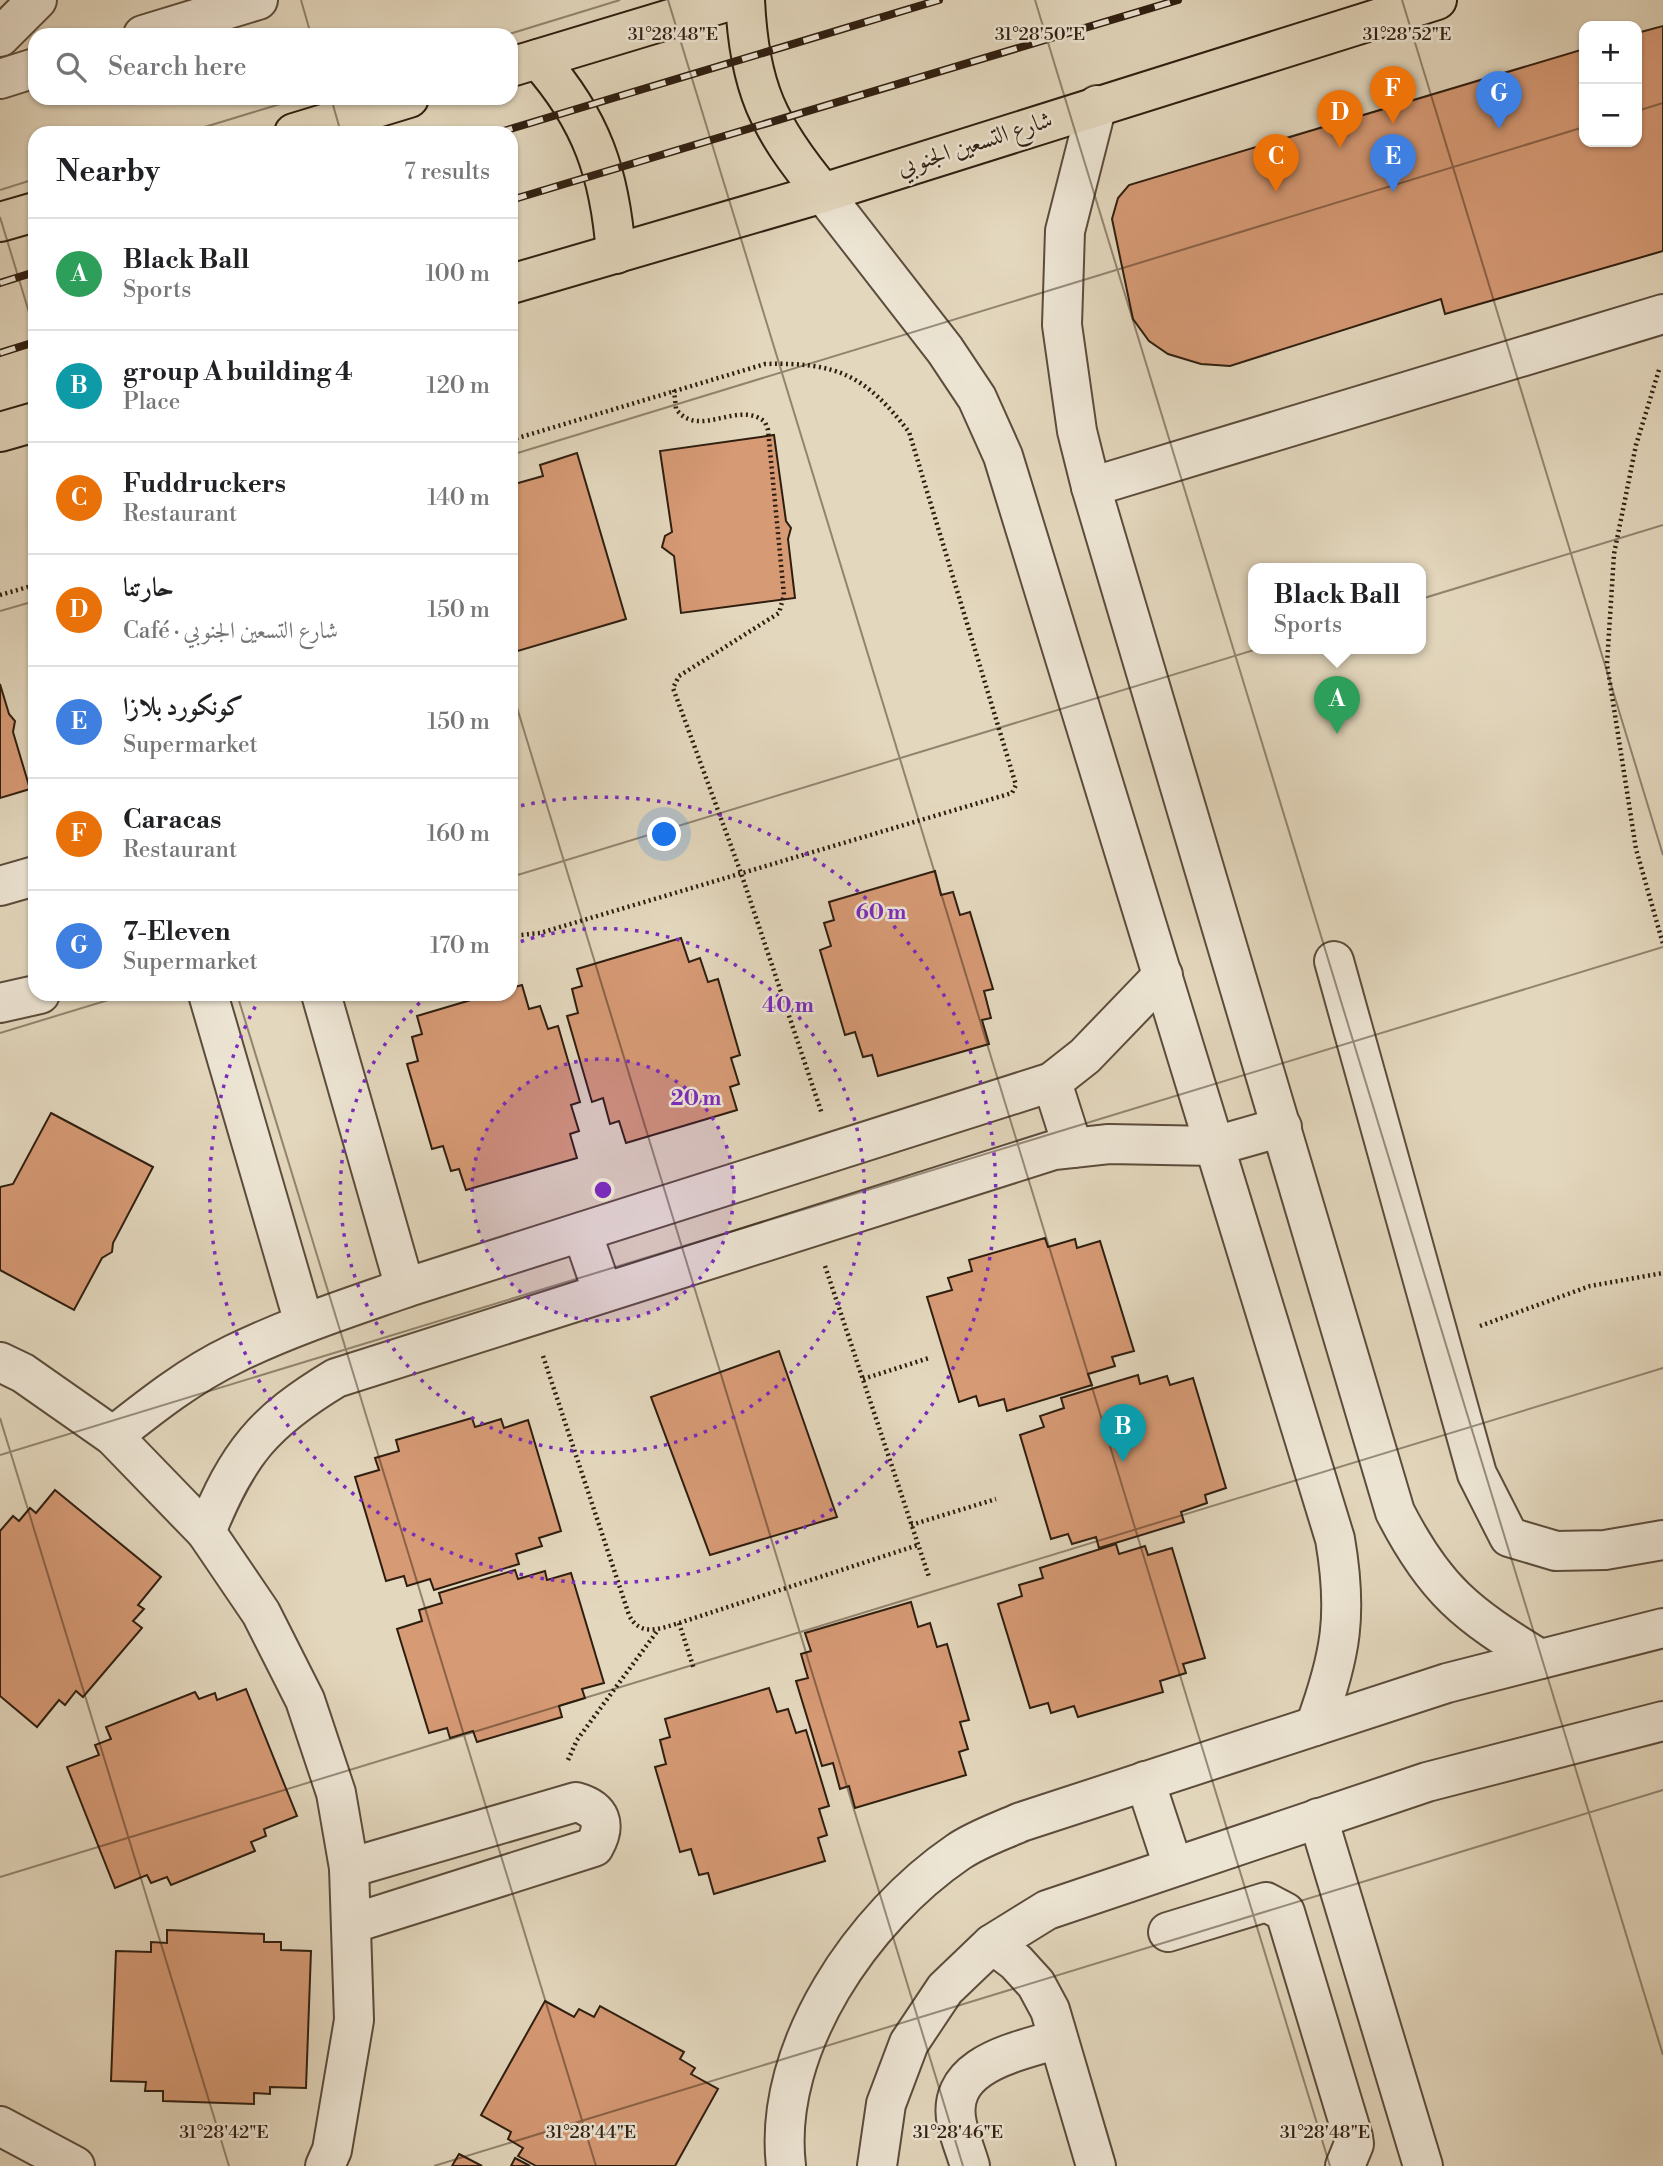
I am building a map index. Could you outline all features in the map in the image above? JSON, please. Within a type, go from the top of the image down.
[{"type":"main road","points":[[525,63],[733,0]]},
{"type":"main road","points":[[745,0],[747,48],[762,101],[788,150],[823,193]]},
{"type":"main road","name":"شارع التسعين الجنوبي","points":[[518,282],[823,193],[1437,0]]},
{"type":"main road","points":[[525,63],[565,89],[587,127],[604,167],[613,210],[616,254]]},
{"type":"main road","points":[[317,126],[387,105]]},
{"type":"main road","points":[[0,222],[28,214]]},
{"type":"main road","points":[[0,432],[28,424]]},
{"type":"street","points":[[0,37],[37,0]]},
{"type":"street","points":[[166,28],[258,0]]},
{"type":"street","points":[[0,79],[28,70]]},
{"type":"street","points":[[1097,105],[1065,231],[1062,325],[1077,431],[1091,487],[1395,1512],[1418,1558],[1447,1593],[1491,1629],[1539,1659]]},
{"type":"street","points":[[823,193],[945,350],[977,398],[1003,456],[1337,1550],[1342,1582],[1342,1631],[1334,1674],[1315,1726]]},
{"type":"street","points":[[1091,487],[1663,314]]},
{"type":"street","points":[[0,886],[28,878]]},
{"type":"street","points":[[1334,961],[1477,1474],[1509,1537],[1556,1551],[1605,1550],[1663,1540]]},
{"type":"street","points":[[113,1436],[191,1378],[233,1354],[304,1323],[405,1288],[1052,1082],[1085,1055],[1163,975]]},
{"type":"street","points":[[0,1003],[28,997]]},
{"type":"street","points":[[210,1001],[304,1323]]},
{"type":"street","points":[[323,1001],[405,1288]]},
{"type":"street","points":[[1052,1082],[1073,1148]]},
{"type":"street","points":[[206,1532],[225,1484],[254,1441],[292,1404],[336,1378],[1054,1150],[1109,1144],[1215,1146],[1282,1127]]},
{"type":"street","points":[[582,1232],[603,1293]]},
{"type":"street","points":[[0,1362],[23,1373],[113,1436],[206,1532],[261,1613],[304,1700],[336,1793],[349,1868],[354,2020],[332,2150],[325,2166]]},
{"type":"street","points":[[786,2166],[783,2147],[795,2071],[821,2004],[866,1936],[914,1887],[960,1851],[1021,1822],[1447,1683],[1663,1628]]},
{"type":"street","points":[[877,2166],[886,2104],[909,2043],[945,1989],[992,1944],[1047,1910],[1427,1782],[1663,1721]]},
{"type":"street","points":[[1145,1780],[1173,1866]]},
{"type":"street","points":[[349,1868],[576,1802],[592,1806],[601,1818],[602,1833],[594,1847],[351,1924]]},
{"type":"street","points":[[1318,1818],[1423,2166]]},
{"type":"street","points":[[1168,1932],[1266,1902],[1285,1912],[1354,2144],[1345,2166]]},
{"type":"street","points":[[992,1944],[1016,1962],[1036,1984],[1050,2010],[1096,2166]]},
{"type":"street","points":[[970,2166],[956,2122],[957,2103],[963,2086],[974,2071],[989,2061],[1058,2039]]},
{"type":"street","points":[[1343,2100],[1399,2084]]},
{"type":"street","points":[[0,2126],[75,2166]]},
{"type":"path","points":[[518,438],[765,364],[808,363],[848,375],[883,399],[909,432],[1016,785],[1012,793],[540,933],[518,935]]},
{"type":"path","points":[[1659,370],[1636,445],[1615,554],[1606,664],[1636,849],[1663,944]]},
{"type":"path","points":[[674,390],[676,409],[689,421],[699,422],[749,413],[765,422],[768,430],[784,595],[779,613],[679,676],[673,688],[741,873],[835,1151]]},
{"type":"path","points":[[0,595],[28,587]]},
{"type":"path","points":[[812,1228],[929,1577]]},
{"type":"path","points":[[1440,1341],[1590,1286],[1663,1273]]},
{"type":"path","points":[[530,1316],[634,1626],[644,1631],[659,1629],[918,1545]]},
{"type":"path","points":[[863,1379],[929,1358]]},
{"type":"path","points":[[911,1525],[996,1499]]},
{"type":"path","points":[[679,1623],[694,1669]]},
{"type":"path","points":[[576,1802],[559,1781],[577,1740],[659,1629]]},
{"type":"building","points":[[1663,26],[1663,251],[1445,314],[1441,299],[1230,366],[1201,364],[1168,354],[1149,341],[1133,319],[1112,219],[1118,198],[1129,185],[1579,50],[1579,147],[1642,147],[1642,32]]},
{"type":"building","points":[[774,435],[786,521],[791,528],[788,539],[795,598],[681,613],[674,556],[662,547],[665,536],[672,532],[660,451]]},
{"type":"building","points":[[577,453],[626,619],[518,651],[518,483],[543,476],[540,465]]},
{"type":"building","points":[[0,684],[9,714],[15,721],[13,732],[28,790],[0,798]]},
{"type":"building","points":[[935,871],[941,895],[953,892],[960,915],[970,912],[993,989],[984,991],[991,1018],[982,1020],[989,1044],[878,1076],[872,1055],[863,1057],[855,1032],[845,1035],[820,950],[831,946],[824,923],[834,920],[829,902]]},
{"type":"building","points":[[681,938],[689,962],[700,958],[708,982],[718,979],[740,1055],[731,1058],[739,1084],[730,1087],[737,1110],[626,1143],[619,1121],[610,1124],[603,1098],[592,1102],[567,1016],[578,1013],[572,989],[582,986],[577,969]]},
{"type":"building","points":[[522,985],[529,1009],[540,1006],[548,1029],[558,1026],[580,1102],[571,1105],[579,1131],[570,1134],[577,1158],[466,1190],[459,1169],[451,1171],[443,1146],[432,1149],[407,1064],[418,1061],[412,1037],[422,1034],[417,1016],[467,1001],[518,1001],[518,986]]},
{"type":"building","points":[[51,1113],[153,1167],[113,1243],[112,1252],[102,1258],[74,1310],[0,1270],[0,1187],[13,1184]]},
{"type":"building","points":[[1045,1238],[1048,1247],[1075,1239],[1077,1248],[1100,1241],[1134,1351],[1112,1357],[1115,1366],[1088,1374],[1092,1385],[1007,1411],[1004,1399],[979,1406],[976,1396],[959,1402],[927,1297],[952,1290],[948,1278],[972,1271],[969,1260]]},
{"type":"building","points":[[779,1351],[837,1517],[710,1555],[651,1397]]},
{"type":"building","points":[[1138,1375],[1140,1384],[1167,1376],[1170,1385],[1193,1378],[1226,1488],[1205,1495],[1207,1503],[1181,1512],[1184,1522],[1099,1548],[1096,1537],[1072,1544],[1068,1534],[1051,1539],[1020,1435],[1044,1427],[1040,1416],[1064,1408],[1061,1398]]},
{"type":"building","points":[[472,1418],[475,1427],[501,1419],[504,1428],[528,1420],[561,1531],[539,1538],[542,1546],[516,1554],[519,1564],[434,1590],[430,1579],[407,1586],[404,1576],[386,1581],[355,1477],[379,1470],[375,1458],[399,1451],[396,1440]]},
{"type":"building","points":[[55,1490],[161,1577],[138,1605],[144,1609],[133,1621],[142,1628],[83,1697],[76,1691],[65,1705],[59,1700],[37,1727],[0,1696],[0,1531],[13,1516],[19,1521],[30,1508],[36,1513]]},
{"type":"building","points":[[1116,1544],[1119,1554],[1145,1546],[1148,1555],[1172,1548],[1205,1658],[1183,1664],[1186,1673],[1160,1681],[1163,1692],[1078,1717],[1074,1706],[1051,1713],[1048,1703],[1030,1708],[998,1604],[1022,1596],[1019,1585],[1043,1578],[1040,1568]]},
{"type":"building","points":[[515,1570],[518,1579],[545,1571],[547,1580],[571,1573],[604,1683],[582,1689],[585,1698],[559,1706],[562,1717],[477,1742],[473,1731],[450,1738],[447,1728],[429,1733],[397,1629],[422,1621],[419,1610],[442,1603],[439,1593]]},
{"type":"building","points":[[911,1602],[918,1627],[930,1623],[937,1647],[947,1644],[969,1720],[960,1722],[968,1749],[959,1752],[966,1775],[855,1808],[849,1786],[840,1789],[833,1763],[822,1766],[796,1681],[808,1678],[801,1654],[811,1651],[805,1633]]},
{"type":"building","points":[[769,1688],[777,1712],[788,1709],[796,1733],[806,1730],[829,1806],[819,1809],[827,1835],[818,1838],[825,1861],[714,1894],[708,1873],[699,1875],[691,1849],[680,1852],[655,1767],[666,1764],[660,1740],[670,1737],[665,1719]]},
{"type":"building","points":[[246,1689],[297,1816],[264,1829],[266,1836],[251,1842],[255,1851],[171,1885],[167,1877],[151,1883],[147,1875],[115,1888],[67,1767],[99,1755],[95,1745],[111,1739],[106,1727],[195,1692],[199,1699],[215,1693],[217,1700]]},
{"type":"building","points":[[167,1930],[264,1934],[264,1942],[281,1942],[281,1950],[311,1951],[306,2088],[270,2087],[270,2094],[254,2093],[254,2104],[163,2101],[163,2091],[145,2091],[146,2082],[111,2081],[116,1951],[151,1952],[151,1942],[167,1943]]},
{"type":"building","points":[[545,2001],[574,2017],[579,2009],[594,2017],[600,2006],[684,2052],[680,2059],[695,2068],[691,2074],[718,2089],[675,2166],[536,2166],[518,2156],[523,2148],[508,2139],[511,2132],[481,2115]]},
{"type":"building","points":[[459,2154],[482,2166],[452,2166]]},
{"type":"building","points":[[515,2158],[530,2166],[511,2166]]},
{"type":"railway","points":[[518,127],[939,0]]},
{"type":"railway","points":[[518,198],[1178,0]]},
{"type":"railway","points":[[0,283],[28,274]]},
{"type":"railway","points":[[0,353],[28,344]]},
{"type":"place","name":"Caracas","points":[[1393,124]]},
{"type":"place","name":"7-Eleven","points":[[1499,129]]},
{"type":"place","name":"حارتنا","points":[[1340,148]]},
{"type":"place","name":"Fuddruckers","points":[[1276,192]]},
{"type":"place","name":"كونكورد بلازا","points":[[1393,192]]},
{"type":"place","name":"Black Ball","points":[[1337,734]]},
{"type":"place","name":"group A building 4","points":[[1123,1462]]}]
